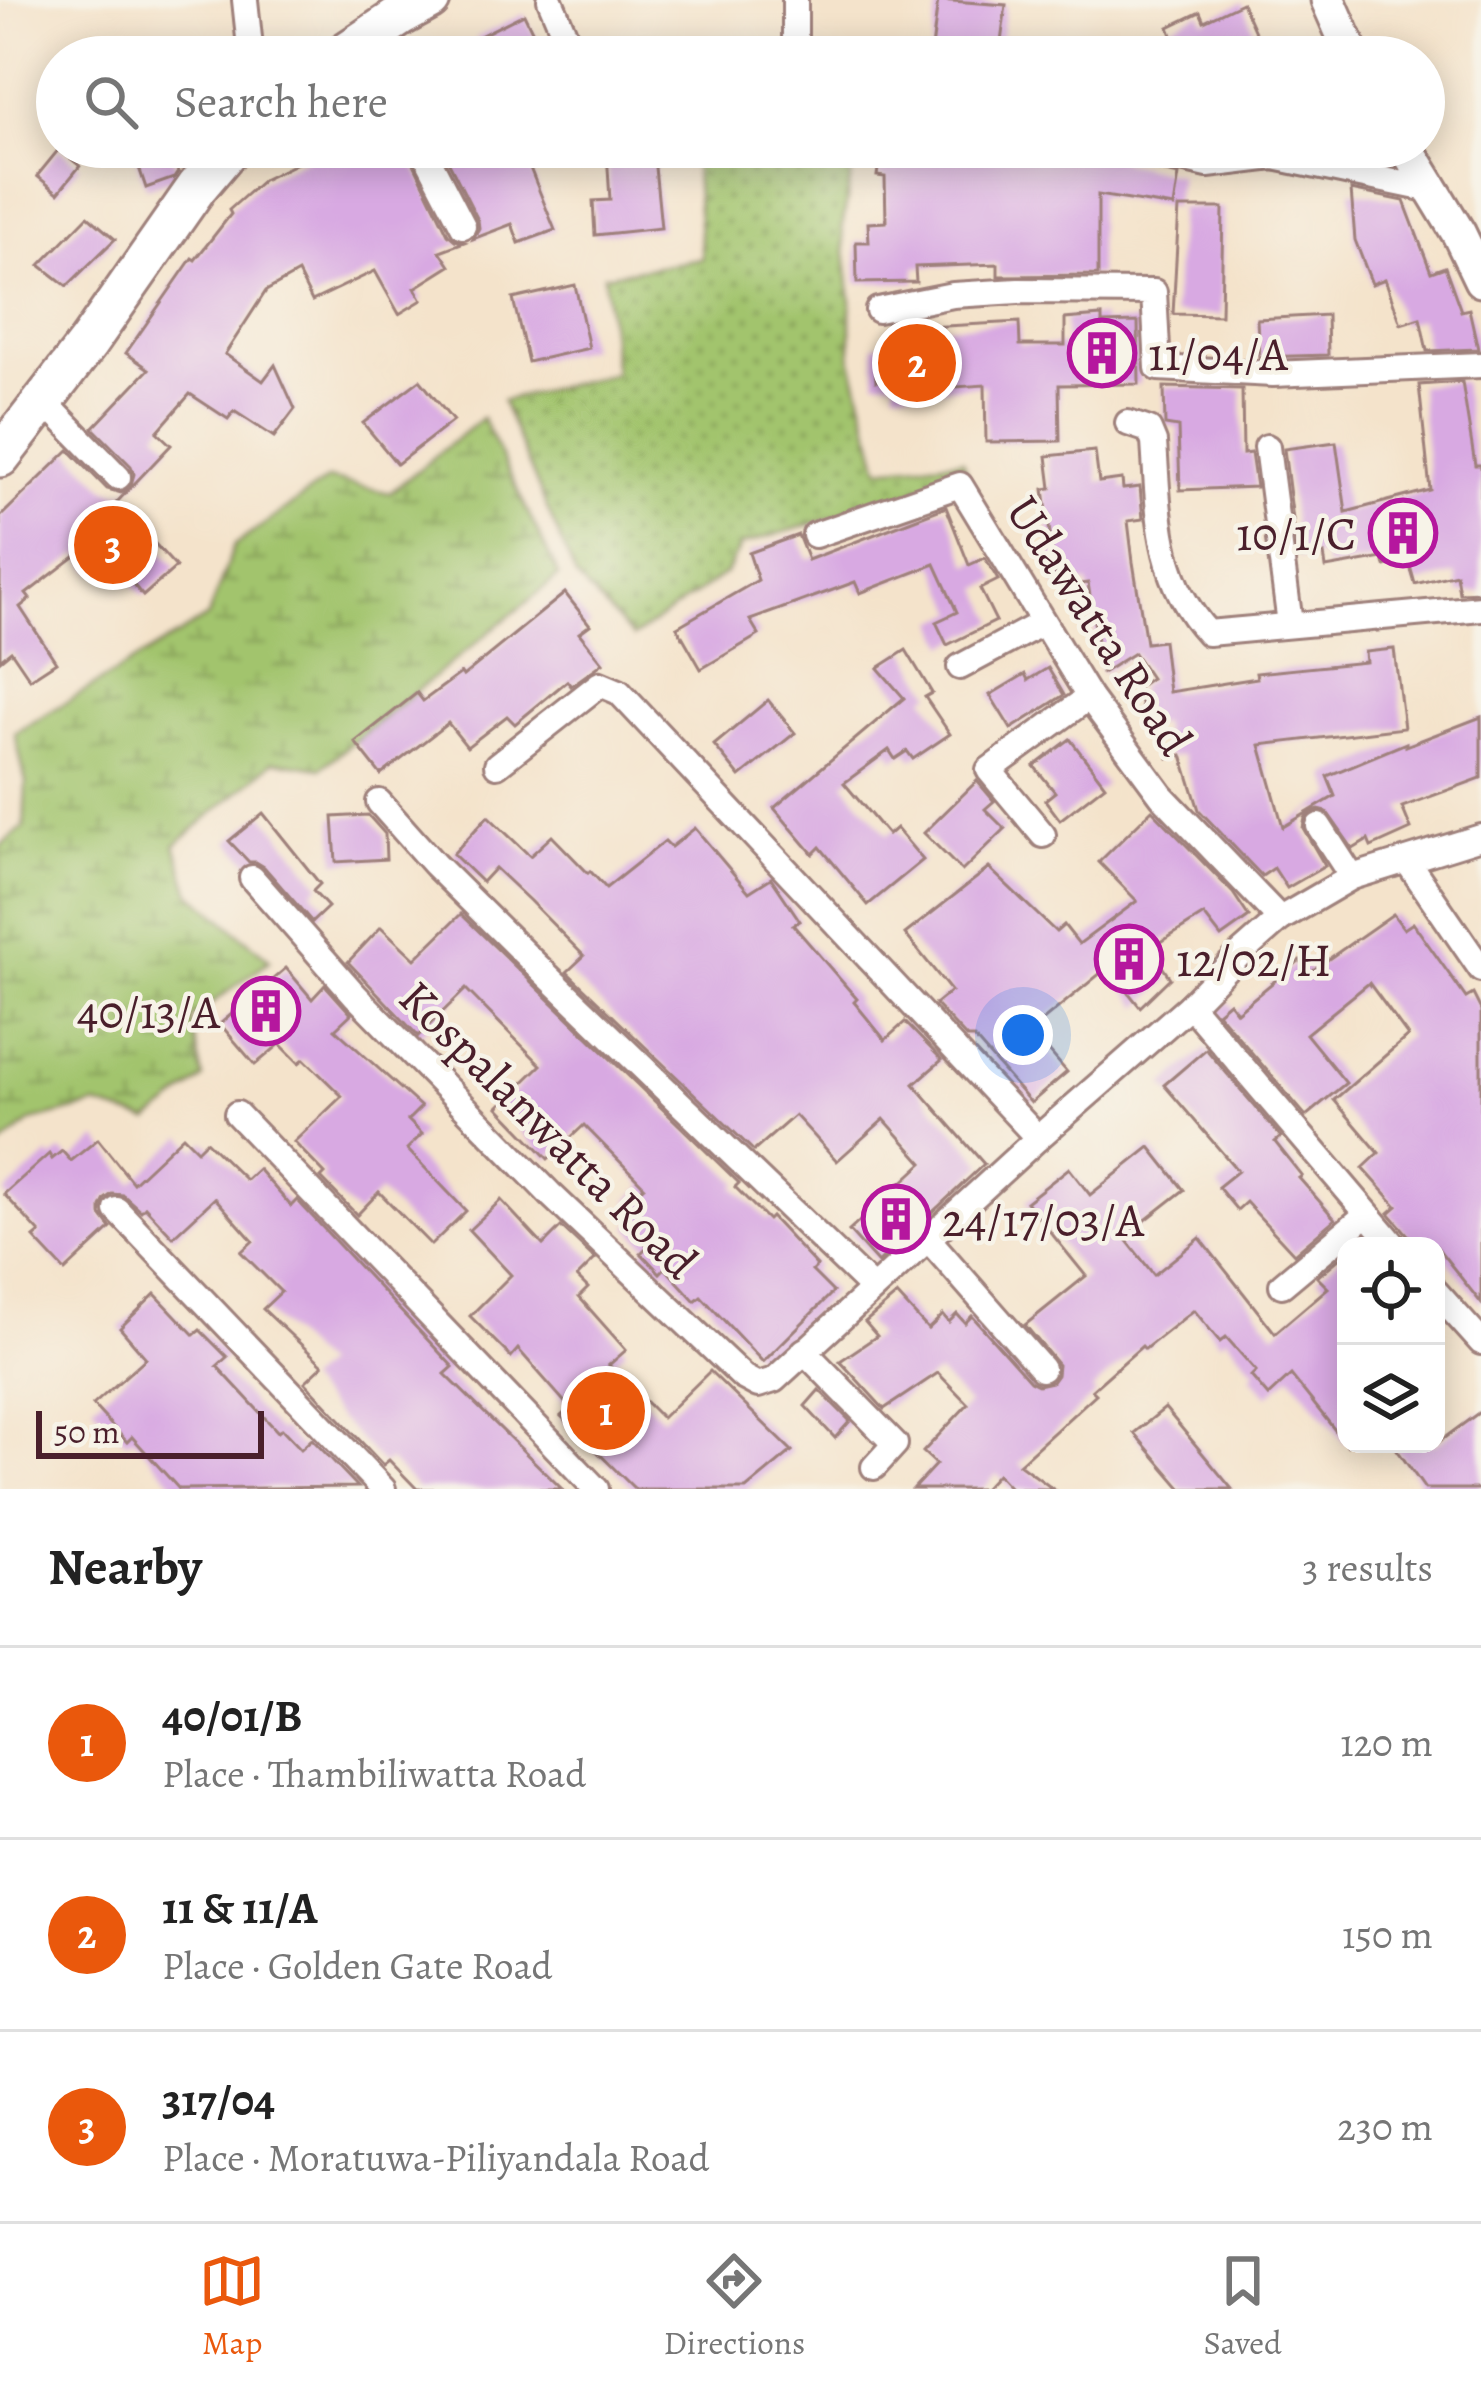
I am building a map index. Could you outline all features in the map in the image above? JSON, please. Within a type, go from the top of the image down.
[{"type":"main road","points":[[379,36],[430,0]]},
{"type":"main road","points":[[0,457],[213,168]]},
{"type":"street","points":[[245,0],[249,36]]},
{"type":"street","points":[[550,0],[565,36]]},
{"type":"street","points":[[795,0],[795,36]]},
{"type":"street","points":[[1328,0],[1344,36]]},
{"type":"street","points":[[433,168],[463,226]]},
{"type":"street","points":[[1327,168],[1432,190]]},
{"type":"street","points":[[1419,168],[1432,190],[1470,230],[1481,280]]},
{"type":"street","points":[[878,310],[953,296],[1018,291],[1154,292],[1158,368],[1274,374],[1481,365]]},
{"type":"street","points":[[44,401],[118,477]]},
{"type":"street","points":[[1128,423],[1149,430],[1154,442],[1160,527],[1172,578],[1189,613],[1208,633],[1481,608]]},
{"type":"street","points":[[1268,447],[1290,624]]},
{"type":"street","name":"Udawatta Road","points":[[815,536],[960,485],[1089,697],[1162,796],[1280,919]]},
{"type":"street","points":[[960,667],[1042,622]]},
{"type":"street","points":[[497,765],[600,684],[619,692],[1038,1138]]},
{"type":"street","points":[[1043,835],[989,770],[1089,697]]},
{"type":"street","points":[[379,802],[528,957],[872,1288]]},
{"type":"street","points":[[1318,826],[1352,877]]},
{"type":"street","name":"Kospalanwatta Road","points":[[252,878],[355,995],[550,1194],[742,1377],[758,1384],[774,1380],[1280,919],[1352,877],[1481,837]]},
{"type":"street","points":[[1407,861],[1481,969]]},
{"type":"street","points":[[1190,1005],[1387,1237]]},
{"type":"street","points":[[237,1114],[596,1489]]},
{"type":"street","points":[[116,1210],[383,1489]]},
{"type":"street","points":[[1282,1286],[1367,1214]]},
{"type":"street","points":[[929,1240],[1042,1369]]},
{"type":"street","points":[[1445,1302],[1481,1342]]},
{"type":"street","points":[[804,1351],[895,1444],[874,1467]]},
{"type":"green space","points":[[695,168],[852,168],[842,227],[851,301],[851,357],[880,468],[963,460],[966,473],[741,545],[726,573],[633,637],[576,577],[502,401],[615,373],[604,275],[702,259]]},
{"type":"green space","points":[[482,418],[559,576],[321,768],[274,761],[175,845],[191,893],[270,960],[191,1019],[203,1079],[149,1121],[96,1105],[31,1121],[0,1147],[0,846],[24,827],[26,783],[15,733],[208,617],[234,546],[328,479],[390,493]]},
{"type":"building","points":[[938,0],[1006,5],[1002,36],[934,36]]},
{"type":"building","points":[[1242,3],[1257,36],[1172,36],[1169,27],[1200,12],[1204,21]]},
{"type":"building","points":[[524,14],[535,36],[480,36]]},
{"type":"building","points":[[44,168],[78,168],[58,193],[37,176]]},
{"type":"building","points":[[139,168],[177,168],[174,178],[146,188]]},
{"type":"building","points":[[287,168],[416,168],[448,234],[464,242],[440,251],[450,266],[415,288],[422,300],[399,314],[375,271],[312,301],[298,273],[266,291],[225,354],[263,381],[275,365],[295,409],[274,437],[234,411],[228,419],[190,394],[157,432],[171,445],[117,502],[176,567],[143,596],[110,557],[93,572],[78,554],[26,594],[30,599],[20,607],[56,662],[30,679],[11,651],[0,660],[0,517],[69,450],[107,489],[121,493],[130,488],[131,466],[93,428],[149,369],[126,353],[192,258],[231,214],[229,210],[263,180]]},
{"type":"building","points":[[452,168],[530,168],[555,230],[519,243],[512,224],[473,239],[478,220]]},
{"type":"building","points":[[608,168],[655,168],[661,228],[595,235],[593,201],[610,200]]},
{"type":"building","points":[[878,168],[1148,168],[1179,175],[1174,207],[1098,195],[1098,275],[998,276],[998,264],[915,267],[916,282],[857,283],[856,242],[869,242],[868,223],[886,222],[885,177],[877,176]]},
{"type":"building","points":[[1351,190],[1404,201],[1431,272],[1445,267],[1461,311],[1469,309],[1478,349],[1427,351],[1420,318],[1401,324],[1385,279],[1372,284],[1355,240]]},
{"type":"building","points":[[1179,208],[1223,208],[1221,315],[1173,314]]},
{"type":"building","points":[[88,216],[115,239],[67,286],[40,265]]},
{"type":"building","points":[[575,285],[589,348],[528,362],[513,299]]},
{"type":"building","points":[[1327,315],[1328,355],[1259,357],[1257,319]]},
{"type":"building","points":[[1102,316],[1102,323],[1138,322],[1139,384],[1059,385],[1060,441],[986,442],[985,385],[895,391],[895,380],[876,381],[874,345],[891,344],[890,329],[1019,322],[1020,345],[1065,345],[1065,319]]},
{"type":"building","points":[[420,380],[453,421],[397,464],[363,423]]},
{"type":"building","points":[[1462,382],[1475,465],[1481,465],[1481,592],[1459,593],[1456,574],[1415,584],[1408,559],[1385,566],[1383,558],[1326,568],[1324,554],[1298,559],[1284,449],[1336,442],[1346,512],[1430,490],[1419,385]]},
{"type":"building","points":[[1164,387],[1242,389],[1243,454],[1251,453],[1256,487],[1180,490],[1178,427],[1165,425]]},
{"type":"building","points":[[1095,451],[1099,482],[1122,479],[1123,489],[1140,487],[1143,519],[1128,521],[1133,562],[1146,643],[1163,641],[1169,692],[1257,678],[1256,673],[1366,662],[1365,652],[1394,649],[1404,728],[1260,745],[1283,827],[1335,796],[1327,776],[1481,717],[1481,778],[1402,807],[1411,829],[1371,847],[1368,840],[1353,849],[1327,812],[1311,812],[1303,828],[1325,866],[1287,888],[1274,868],[1262,876],[1199,810],[1182,755],[1168,758],[1161,723],[1145,726],[1138,687],[1151,678],[1134,653],[1102,673],[1088,583],[1057,587],[1044,489],[1051,488],[1047,456]]},
{"type":"building","points":[[946,507],[969,565],[985,558],[998,580],[980,589],[996,621],[947,645],[936,622],[957,612],[935,564],[860,593],[855,582],[750,620],[759,635],[701,669],[677,627],[758,580],[749,553],[798,535],[808,560]]},
{"type":"building","points":[[565,593],[590,625],[579,633],[603,663],[571,686],[567,681],[515,724],[507,716],[467,747],[448,723],[381,775],[355,742],[417,693],[423,701],[461,673],[463,676]]},
{"type":"building","points":[[906,650],[932,693],[925,697],[950,734],[913,759],[907,751],[895,759],[889,750],[844,783],[888,835],[896,828],[923,860],[868,905],[820,847],[813,854],[774,808],[904,698],[878,668]]},
{"type":"building","points":[[1048,668],[1064,695],[1011,729],[990,695],[1025,674],[1028,680]]},
{"type":"building","points":[[768,700],[795,733],[740,777],[714,745]]},
{"type":"building","points":[[1070,739],[1105,785],[1060,820],[1045,800],[1055,792],[1034,766]]},
{"type":"building","points":[[977,781],[994,801],[985,809],[1005,829],[962,871],[924,833]]},
{"type":"building","points":[[1152,810],[1233,893],[1249,917],[1221,937],[1204,915],[1150,949],[1170,978],[1140,1007],[1108,967],[1031,1030],[1067,1072],[1031,1103],[974,1038],[967,1038],[935,1004],[951,991],[905,934],[989,868],[1056,932],[1064,925],[1079,944],[1137,901],[1099,862]]},
{"type":"building","points":[[263,813],[320,884],[313,891],[328,907],[312,922],[264,867],[249,862],[229,841]]},
{"type":"building","points":[[368,815],[385,834],[386,859],[336,862],[333,817]]},
{"type":"building","points":[[488,816],[530,856],[552,836],[606,888],[665,841],[671,847],[695,828],[749,892],[771,878],[800,921],[793,925],[857,999],[854,1002],[885,1040],[905,1022],[942,1060],[914,1084],[984,1164],[878,1263],[849,1231],[923,1163],[884,1119],[837,1161],[795,1115],[754,1151],[567,972],[584,956],[530,901],[495,868],[482,882],[453,854]]},
{"type":"building","points":[[461,914],[739,1183],[735,1187],[817,1266],[812,1271],[833,1292],[763,1362],[701,1296],[695,1301],[665,1268],[660,1273],[641,1253],[648,1246],[628,1227],[641,1214],[628,1201],[644,1186],[584,1125],[548,1159],[498,1107],[541,1065],[466,989],[418,1036],[348,962],[381,927],[415,959]]},
{"type":"building","points":[[1393,914],[1404,929],[1413,923],[1466,998],[1473,994],[1481,1010],[1481,1303],[1445,1257],[1445,1237],[1409,1237],[1389,1213],[1397,1206],[1363,1168],[1379,1153],[1334,1100],[1408,1036],[1369,983],[1306,1034],[1346,1083],[1306,1116],[1217,1012],[1229,1002],[1237,1012],[1300,960],[1310,972]]},
{"type":"building","points":[[286,968],[312,999],[325,985],[351,1014],[335,1029],[421,1107],[408,1120],[422,1134],[407,1149],[466,1211],[431,1245],[379,1192],[357,1215],[294,1142],[342,1096],[304,1059],[299,1063],[280,1044],[255,1065],[220,1024]]},
{"type":"building","points":[[1206,1049],[1281,1137],[1275,1142],[1335,1219],[1294,1254],[1246,1202],[1237,1210],[1218,1187],[1238,1171],[1164,1085]]},
{"type":"building","points":[[183,1136],[197,1150],[206,1141],[246,1180],[258,1169],[291,1206],[297,1200],[453,1367],[445,1374],[562,1489],[417,1489],[389,1460],[383,1465],[305,1382],[323,1365],[263,1309],[281,1292],[241,1252],[253,1241],[215,1198],[173,1237],[145,1207],[141,1211],[123,1195],[112,1194],[101,1207],[111,1228],[65,1271],[34,1238],[40,1233],[4,1194],[49,1154],[52,1159],[62,1151],[71,1161],[98,1139],[133,1183]]},
{"type":"building","points":[[1150,1147],[1184,1190],[1124,1237],[1154,1275],[1200,1238],[1275,1333],[1328,1288],[1317,1277],[1337,1260],[1337,1433],[1291,1375],[1268,1396],[1251,1376],[1256,1371],[1226,1337],[1220,1342],[1194,1310],[1145,1349],[1142,1346],[1092,1390],[1096,1394],[1019,1464],[1053,1489],[1011,1489],[997,1474],[983,1489],[913,1489],[936,1464],[923,1452],[968,1404],[938,1373],[884,1409],[840,1361],[877,1336],[865,1322],[897,1295],[928,1329],[943,1315],[949,1322],[957,1314],[965,1323],[972,1316],[1030,1381],[1038,1385],[1052,1382],[1058,1365],[1025,1325],[1086,1276],[1026,1202],[1069,1168],[1090,1195]]},
{"type":"building","points":[[501,1200],[543,1245],[561,1227],[595,1259],[577,1277],[588,1288],[579,1297],[626,1350],[609,1365],[662,1418],[710,1371],[792,1451],[746,1489],[635,1489],[561,1416],[570,1408],[518,1349],[511,1357],[470,1316],[511,1275],[469,1230]]},
{"type":"building","points":[[155,1294],[194,1335],[200,1330],[227,1357],[217,1366],[278,1432],[282,1429],[301,1449],[312,1439],[358,1487],[179,1489],[132,1437],[127,1442],[93,1405],[146,1358],[120,1328]]},
{"type":"building","points":[[819,1390],[850,1421],[835,1438],[805,1406]]},
{"type":"building","points":[[1165,1408],[1232,1489],[1182,1489],[1134,1433]]},
{"type":"building","points":[[1481,1411],[1481,1489],[1425,1489],[1399,1453],[1445,1453],[1445,1437]]},
{"type":"place","name":"11/04/A","points":[[1102,353]]},
{"type":"place","name":"11 & 11/A","points":[[917,363]]},
{"type":"place","name":"10/1/C","points":[[1403,533]]},
{"type":"place","name":"317/04","points":[[113,545]]},
{"type":"place","name":"12/02/H","points":[[1129,959]]},
{"type":"place","name":"40/13/A","points":[[266,1011]]},
{"type":"place","name":"24/17/03/A","points":[[896,1219]]},
{"type":"place","name":"40/01/B","points":[[606,1411]]}]
